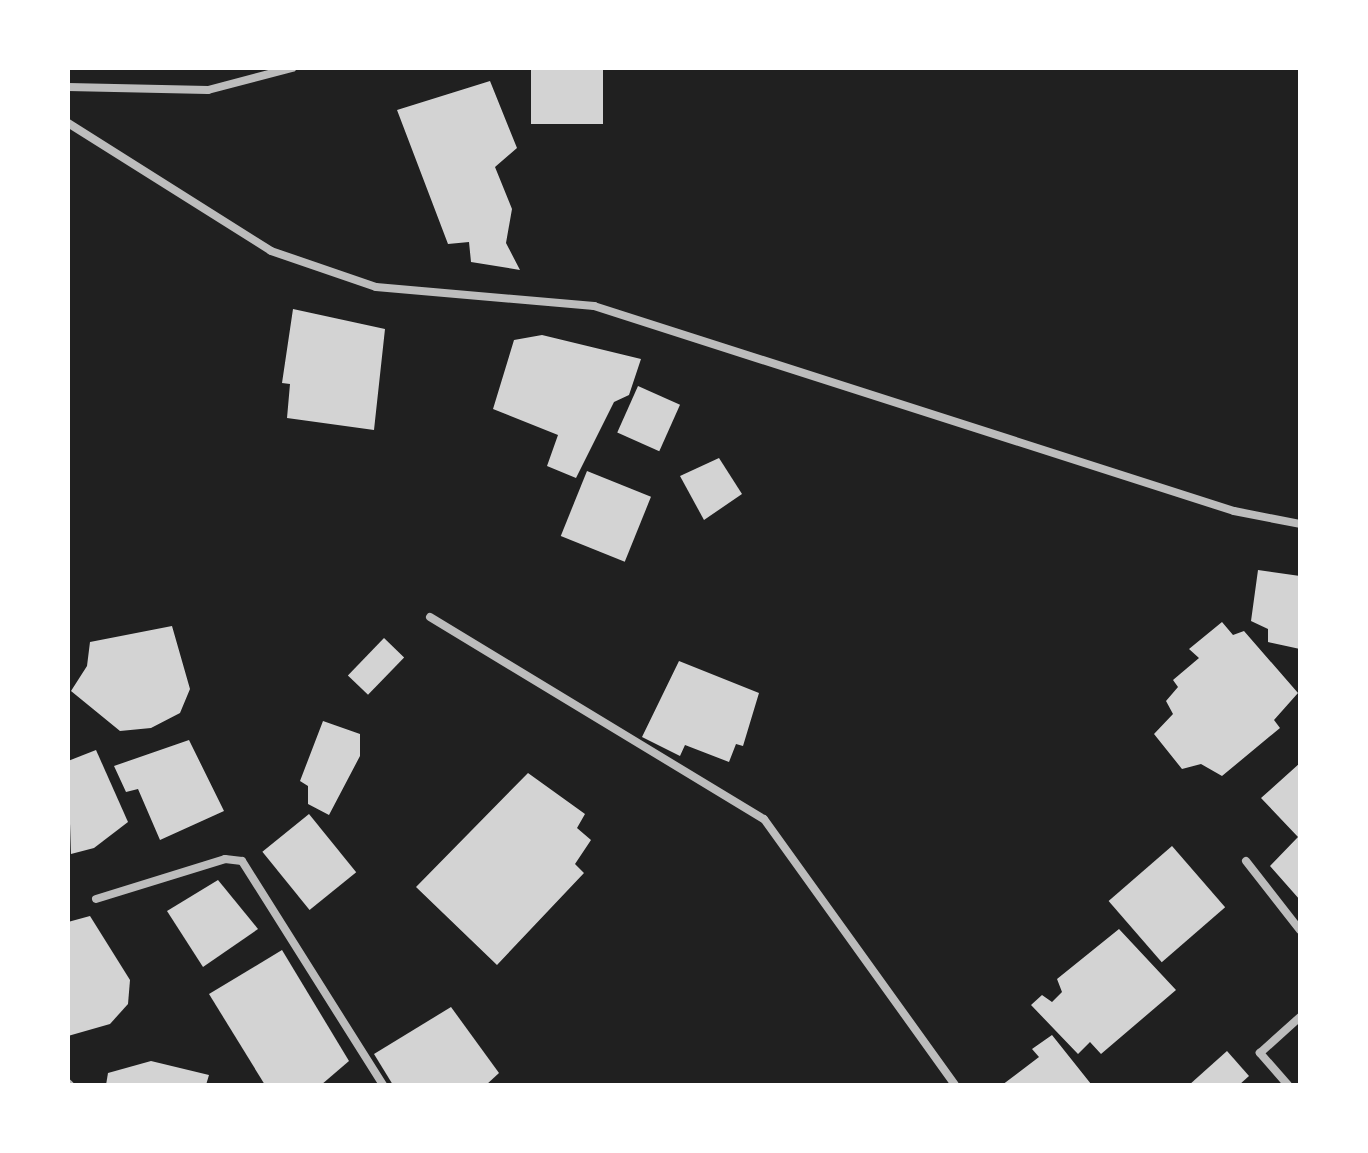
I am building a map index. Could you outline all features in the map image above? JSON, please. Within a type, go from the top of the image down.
[{"type":"street","points":[[68,87],[208,90],[292,68]]},
{"type":"street","points":[[68,123],[271,251],[376,287],[594,306],[1234,511],[1300,524]]},
{"type":"street","points":[[430,617],[764,819],[955,1085]]},
{"type":"street","points":[[96,899],[225,859],[242,861],[383,1085]]},
{"type":"street","points":[[1246,861],[1300,930]]},
{"type":"street","points":[[1288,1085],[1260,1053],[1300,1017]]},
{"type":"shaded area","points":[[68,68],[1300,68],[1300,1085],[68,1085]]},
{"type":"building","points":[[531,68],[603,68],[603,124],[531,124]]},
{"type":"building","points":[[490,81],[517,148],[495,167],[512,209],[506,243],[520,270],[471,262],[469,242],[448,244],[397,110]]},
{"type":"building","points":[[293,309],[385,329],[374,430],[287,418],[290,384],[282,383]]},
{"type":"building","points":[[542,335],[641,359],[629,395],[614,402],[576,478],[547,466],[558,435],[493,409],[514,340]]},
{"type":"building","points":[[638,386],[680,405],[659,451],[617,433]]},
{"type":"building","points":[[719,458],[742,494],[704,520],[680,476]]},
{"type":"building","points":[[587,471],[651,497],[625,562],[561,536]]},
{"type":"building","points":[[1258,570],[1300,576],[1300,649],[1268,642],[1268,629],[1251,621]]},
{"type":"building","points":[[1222,622],[1233,635],[1244,631],[1298,693],[1274,720],[1280,728],[1222,776],[1201,764],[1182,769],[1154,734],[1173,714],[1166,701],[1178,687],[1173,680],[1199,658],[1189,649]]},
{"type":"building","points":[[172,626],[190,689],[180,713],[151,728],[120,731],[71,691],[87,666],[90,642]]},
{"type":"building","points":[[384,638],[404,657],[368,695],[348,675]]},
{"type":"building","points":[[679,661],[759,693],[743,746],[736,744],[729,762],[685,745],[680,756],[642,737]]},
{"type":"building","points":[[323,721],[360,734],[360,756],[329,815],[308,804],[308,786],[300,781]]},
{"type":"building","points":[[189,740],[224,811],[160,840],[138,789],[126,792],[114,766]]},
{"type":"building","points":[[96,750],[128,822],[94,848],[71,854],[68,761]]},
{"type":"building","points":[[1300,763],[1300,900],[1270,866],[1298,837],[1261,798]]},
{"type":"building","points":[[528,773],[585,814],[577,828],[591,840],[575,864],[584,873],[497,965],[416,887]]},
{"type":"building","points":[[309,814],[356,872],[310,910],[262,852]]},
{"type":"building","points":[[1172,846],[1225,907],[1162,962],[1109,901]]},
{"type":"building","points":[[218,880],[258,929],[203,967],[167,911]]},
{"type":"building","points":[[90,916],[130,980],[128,1004],[110,1024],[68,1036],[68,922]]},
{"type":"building","points":[[1119,929],[1176,990],[1101,1054],[1090,1042],[1078,1054],[1031,1005],[1042,995],[1052,1002],[1062,992],[1057,979]]},
{"type":"building","points":[[282,950],[349,1061],[321,1085],[265,1085],[209,994]]},
{"type":"building","points":[[451,1007],[499,1073],[486,1085],[393,1085],[374,1054]]},
{"type":"building","points":[[1052,1035],[1091,1084],[1002,1085],[1039,1057],[1032,1049]]},
{"type":"building","points":[[1227,1051],[1249,1076],[1239,1085],[1189,1085]]},
{"type":"building","points":[[151,1061],[209,1075],[206,1085],[106,1085],[108,1073]]}]
